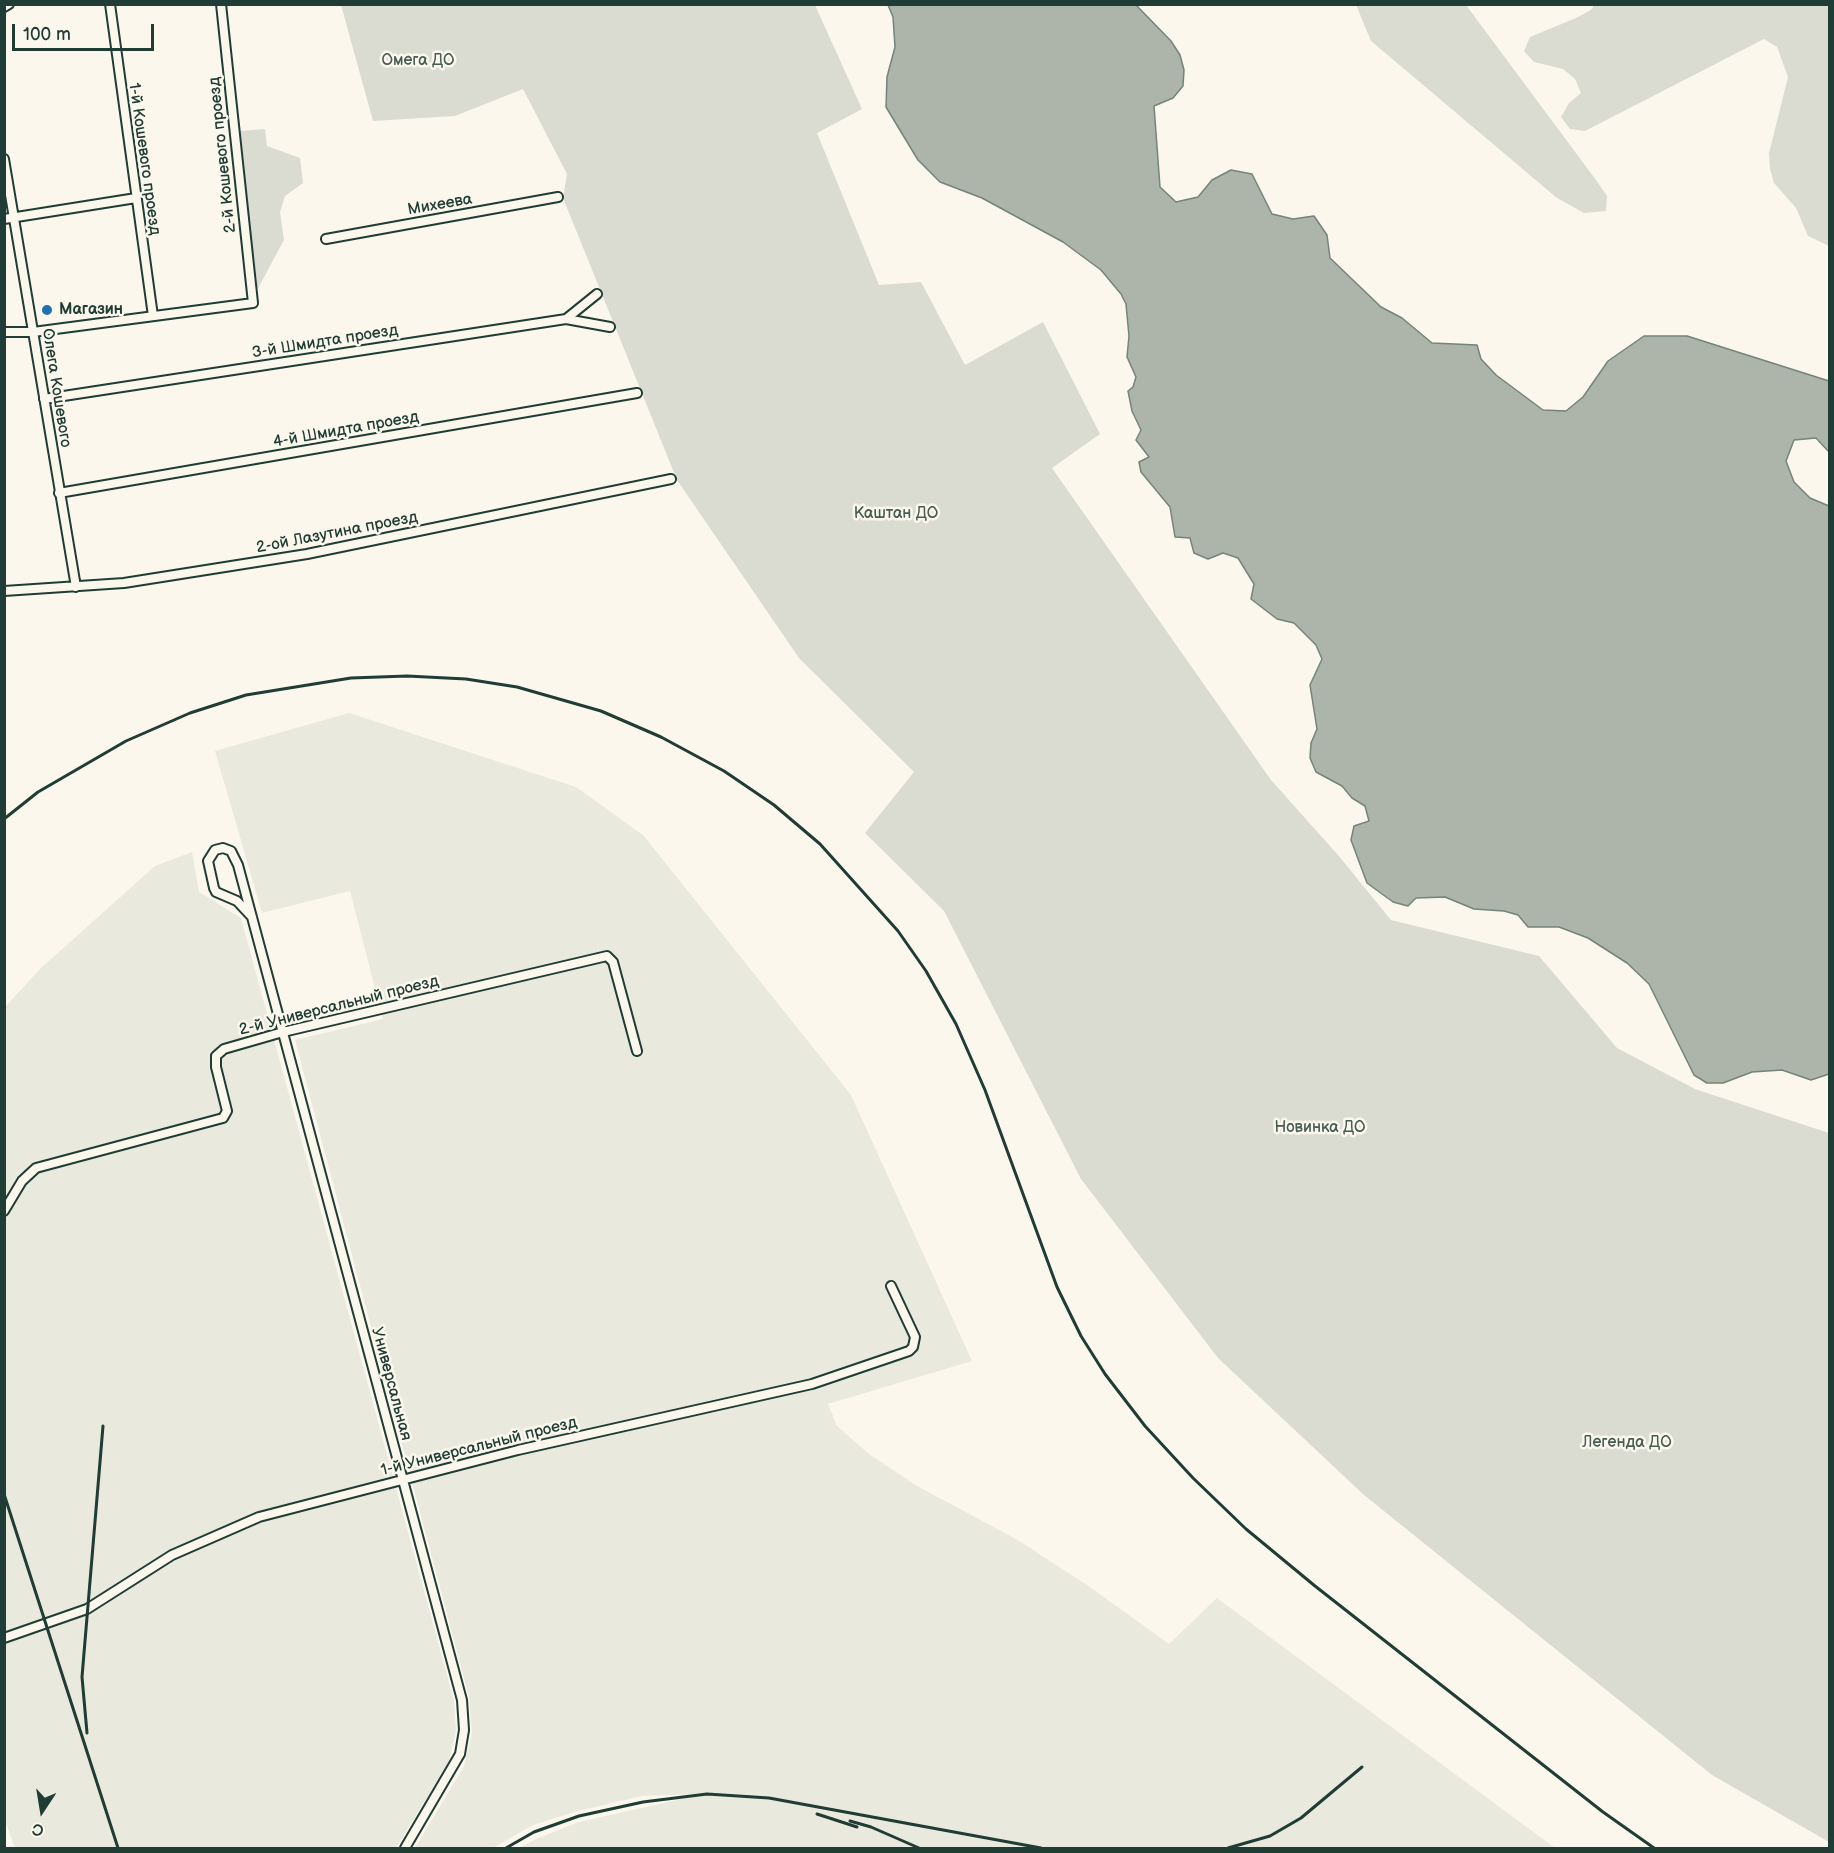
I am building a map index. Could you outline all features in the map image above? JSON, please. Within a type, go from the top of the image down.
[{"type":"street","points":[[4,7],[9,4]]},
{"type":"street","name":"1-й Кошевого проезд","points":[[110,4],[153,316]]},
{"type":"street","name":"2-й Кошевого проезд","points":[[153,316],[253,303],[220,4]]},
{"type":"street","name":"Олега Кошевого","points":[[4,159],[76,587]]},
{"type":"street","name":"Михеева","points":[[326,239],[558,197]]},
{"type":"street","points":[[4,219],[136,198]]},
{"type":"street","points":[[566,319],[597,294]]},
{"type":"street","points":[[4,332],[33,332],[153,316]]},
{"type":"street","name":"3-й Шмидта проезд","points":[[44,399],[566,319],[610,327]]},
{"type":"street","name":"4-й Шмидта проезд","points":[[59,493],[637,393]]},
{"type":"street","name":"2-ой Лазутина проезд","points":[[4,591],[124,583],[307,554],[671,479]]},
{"type":"street","name":"Универсальная","points":[[252,917],[237,901],[221,895],[214,888],[208,861],[215,850],[223,848],[234,853],[252,917],[283,1032],[462,1700],[464,1730],[457,1762],[405,1848]]},
{"type":"street","name":"2-й Универсальный проезд","points":[[4,1211],[22,1181],[36,1168],[223,1118],[227,1111],[216,1067],[216,1056],[224,1049],[283,1032],[602,956],[610,958],[613,962],[637,1051]]},
{"type":"street","name":"1-й Универсальный проезд","points":[[4,1638],[87,1609],[172,1556],[259,1517],[403,1478],[812,1384],[903,1353],[913,1347],[915,1337],[891,1286]]},
{"type":"shaded area","points":[[888,5],[1136,5],[1171,41],[1180,55],[1184,70],[1183,86],[1173,98],[1154,106],[1160,187],[1176,202],[1198,197],[1212,180],[1231,170],[1252,174],[1272,214],[1293,219],[1314,216],[1327,235],[1330,258],[1381,307],[1402,318],[1432,343],[1477,345],[1481,359],[1496,375],[1543,410],[1566,411],[1583,397],[1608,361],[1644,336],[1687,336],[1829,381],[1829,452],[1816,438],[1794,440],[1786,461],[1794,482],[1810,498],[1829,506],[1829,1074],[1811,1080],[1782,1070],[1752,1072],[1723,1083],[1707,1083],[1694,1075],[1649,984],[1627,963],[1588,938],[1559,927],[1528,927],[1518,915],[1504,911],[1474,909],[1445,897],[1416,898],[1408,906],[1393,902],[1367,883],[1351,840],[1354,826],[1369,821],[1365,806],[1352,798],[1342,786],[1316,772],[1310,758],[1311,743],[1317,729],[1310,685],[1322,659],[1316,645],[1294,623],[1277,619],[1251,599],[1254,584],[1238,558],[1223,553],[1208,559],[1194,553],[1190,538],[1175,537],[1170,507],[1141,472],[1139,462],[1149,457],[1136,440],[1141,430],[1132,411],[1128,391],[1133,387],[1136,377],[1127,357],[1129,336],[1126,304],[1121,294],[1101,270],[1063,242],[982,198],[940,182],[918,160],[886,107],[887,77],[895,47],[893,17]]},
{"type":"shaded area","points":[[349,713],[576,787],[643,835],[851,1095],[972,1361],[828,1404],[837,1426],[869,1454],[917,1486],[1016,1539],[1087,1585],[1169,1644],[1217,1598],[1555,1848],[519,1848],[579,1822],[704,1794],[642,1796],[578,1811],[533,1825],[493,1848],[415,1848],[464,1766],[472,1733],[469,1697],[295,1040],[383,1019],[350,891],[262,913],[215,751]]},
{"type":"shaded area","points":[[192,852],[199,892],[241,918],[454,1701],[456,1731],[449,1761],[396,1848],[15,1848],[4,1817],[4,1008],[41,968],[155,866]]},
{"type":"green space","points":[[341,5],[815,5],[862,109],[817,133],[879,285],[921,282],[965,365],[1043,322],[1100,434],[1052,468],[1271,780],[1338,855],[1391,920],[1539,956],[1617,1048],[1695,1089],[1829,1133],[1829,1842],[1712,1775],[1364,1495],[1218,1358],[1081,1179],[944,911],[865,833],[914,772],[799,658],[677,480],[563,198],[567,174],[523,89],[455,116],[373,121]]},
{"type":"green space","points":[[1356,5],[1466,5],[1607,196],[1606,211],[1584,213],[1557,198],[1371,41]]},
{"type":"green space","points":[[1594,5],[1829,5],[1829,246],[1808,236],[1796,208],[1774,183],[1769,153],[1788,77],[1777,47],[1764,39],[1585,131],[1570,129],[1561,117],[1569,103],[1581,93],[1575,79],[1563,69],[1534,62],[1524,51],[1530,37],[1576,18],[1591,10]]},
{"type":"green space","points":[[265,129],[267,146],[300,158],[303,183],[285,196],[280,212],[284,240],[256,292],[239,131]]},
{"type":"railway","points":[[4,819],[38,792],[126,741],[190,713],[246,695],[351,678],[407,676],[466,679],[517,687],[601,711],[661,737],[724,771],[774,805],[820,844],[898,931],[926,971],[956,1024],[985,1090],[1057,1287],[1081,1336],[1105,1374],[1145,1426],[1193,1478],[1246,1529],[1315,1586],[1603,1812],[1654,1848]]},
{"type":"railway","points":[[87,1733],[82,1677],[103,1426]]},
{"type":"railway","points":[[4,1494],[118,1848]]},
{"type":"railway","points":[[1228,1848],[1270,1836],[1301,1818],[1362,1767]]},
{"type":"railway","points":[[506,1848],[534,1832],[579,1816],[643,1802],[707,1794],[769,1798],[1041,1848]]},
{"type":"railway","points":[[817,1814],[857,1827]]},
{"type":"railway","points":[[850,1821],[871,1827],[919,1848]]},
{"type":"place","name":"Магазин","points":[[47,310]]},
{"type":"park label","name":"Омега ДО","points":[[418,61]]},
{"type":"park label","name":"Каштан ДО","points":[[896,514]]},
{"type":"park label","name":"Новинка ДО","points":[[1320,1128]]},
{"type":"park label","name":"Легенда ДО","points":[[1627,1443]]}]
